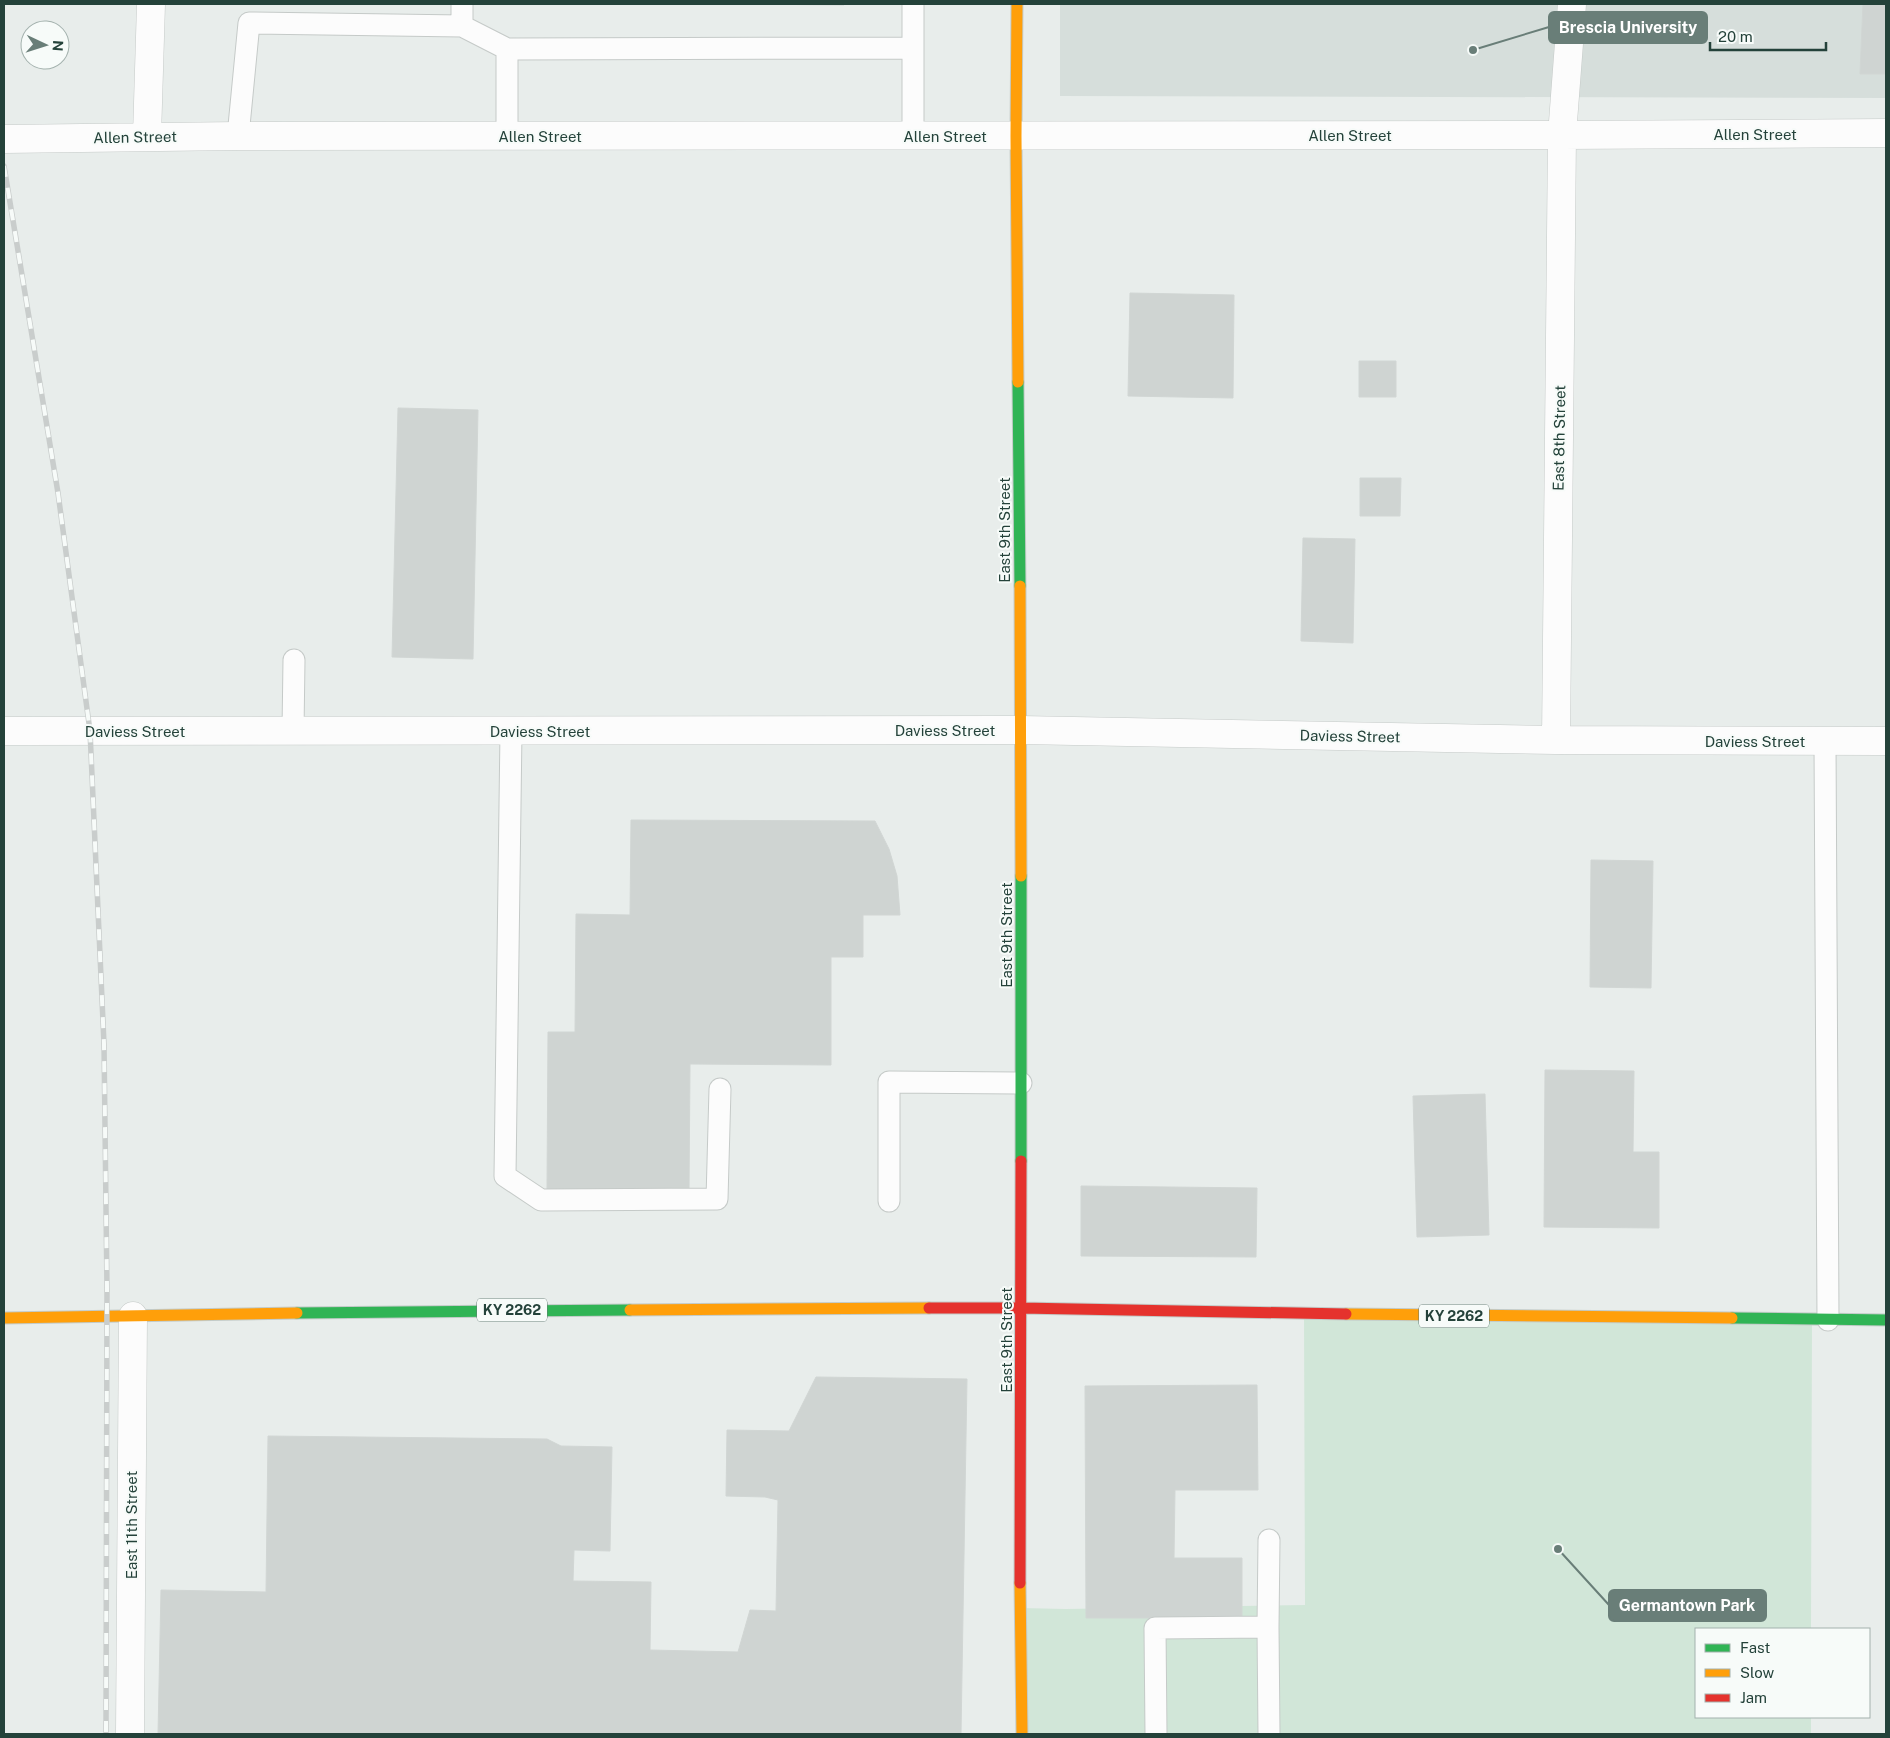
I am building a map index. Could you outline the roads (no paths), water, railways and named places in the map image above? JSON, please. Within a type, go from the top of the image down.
[{"type":"main road","name":"East 9th Street","points":[[1017,4],[1016,136],[1021,730],[1022,1734]]},
{"type":"main road","name":"KY 2262","points":[[4,1318],[397,1311],[1021,1308],[1295,1314],[1886,1320]]},
{"type":"street","points":[[148,136],[151,4]]},
{"type":"street","name":"East 8th Street","points":[[1556,740],[1562,135],[1572,4]]},
{"type":"street","name":"Allen Street","points":[[4,139],[148,136],[1886,134]]},
{"type":"street","name":"Daviess Street","points":[[4,731],[1021,730],[1556,740],[1886,741]]},
{"type":"street","name":"East 11th Street","points":[[130,1734],[133,1316]]},
{"type":"lane","points":[[462,4],[462,26]]},
{"type":"lane","points":[[913,4],[913,136]]},
{"type":"lane","points":[[238,136],[250,14],[462,26],[507,49],[913,48]]},
{"type":"lane","points":[[506,136],[507,49]]},
{"type":"lane","points":[[292,731],[294,660]]},
{"type":"lane","points":[[511,731],[505,1176],[541,1200],[717,1199],[720,1089]]},
{"type":"lane","points":[[1825,741],[1828,1320]]},
{"type":"lane","points":[[889,1201],[889,1082],[1021,1083]]},
{"type":"lane","points":[[1269,1540],[1270,1734]]},
{"type":"lane","points":[[1156,1734],[1155,1628],[1268,1627]]},
{"type":"railway","points":[[4,166],[58,493],[90,731],[104,1044],[107,1289],[106,1734]]},
{"type":"place","name":"Brescia University","points":[[1473,50]]},
{"type":"place","name":"Germantown Park","points":[[1558,1549]]}]
